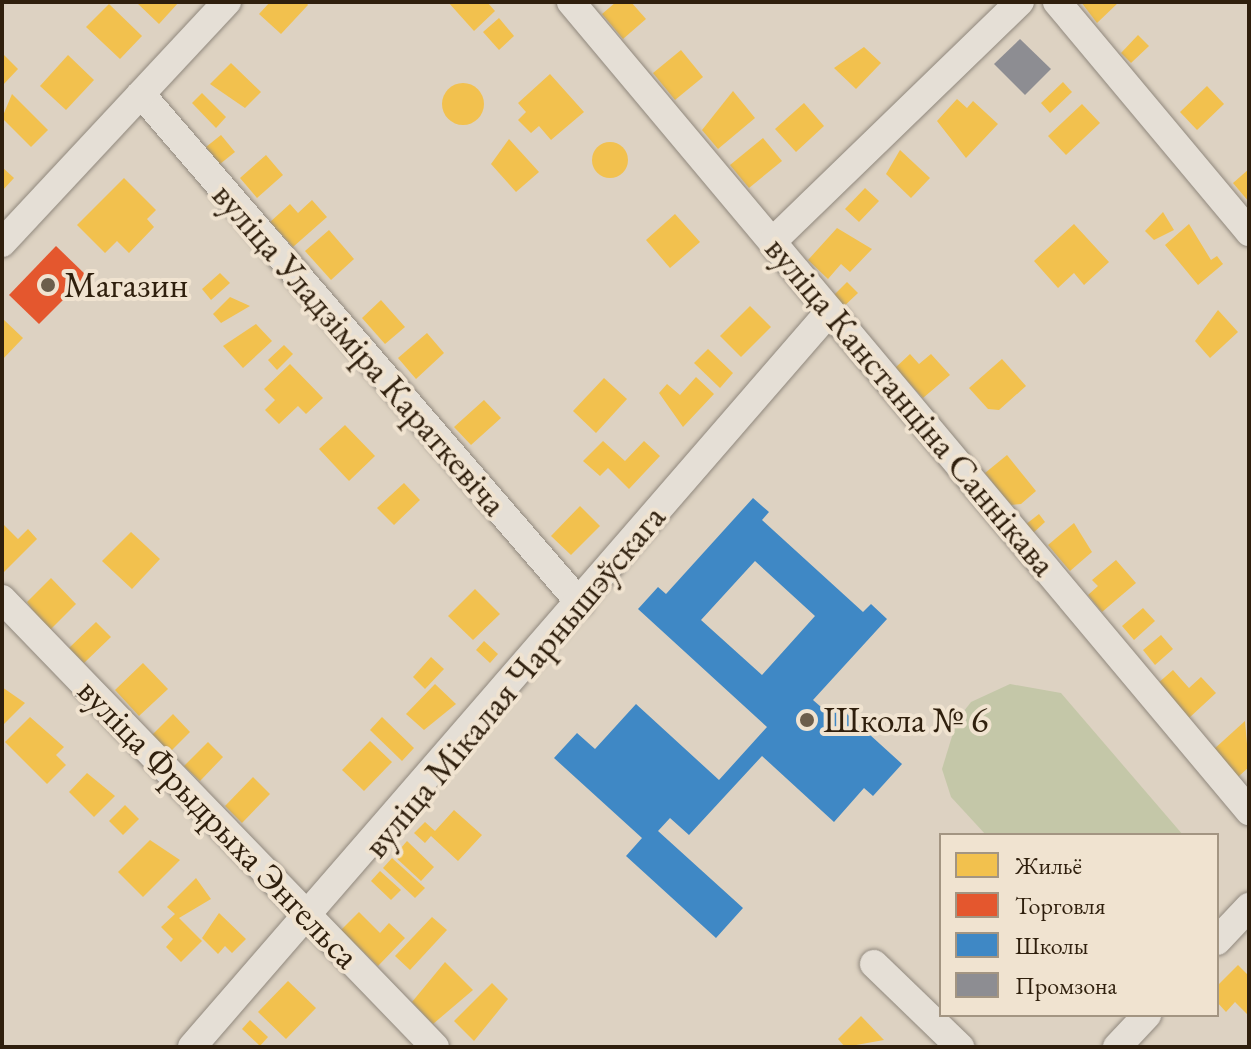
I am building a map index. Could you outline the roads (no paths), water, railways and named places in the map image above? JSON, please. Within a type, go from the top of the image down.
[{"type":"street","points":[[2,243],[227,2]]},
{"type":"street","name":"вуліца Канстанціна Саннікава","points":[[571,2],[1249,811]]},
{"type":"street","points":[[773,241],[1020,2]]},
{"type":"street","points":[[1057,2],[1249,232]]},
{"type":"street","name":"вуліца Уладзіміра Караткевіча","points":[[141,94],[580,603]]},
{"type":"street","name":"вуліца Мікалая Чарнышэўскага","points":[[192,1047],[311,918],[830,311]]},
{"type":"street","name":"вуліца Фрыдрыха Энгельса","points":[[2,599],[435,1047]]},
{"type":"street","points":[[1219,939],[1249,907]]},
{"type":"street","points":[[874,964],[960,1047]]},
{"type":"street","points":[[1117,1047],[1145,1017]]},
{"type":"place","name":"Магазин","points":[[48,285]]},
{"type":"place","name":"Школа № 6","points":[[807,720]]}]
